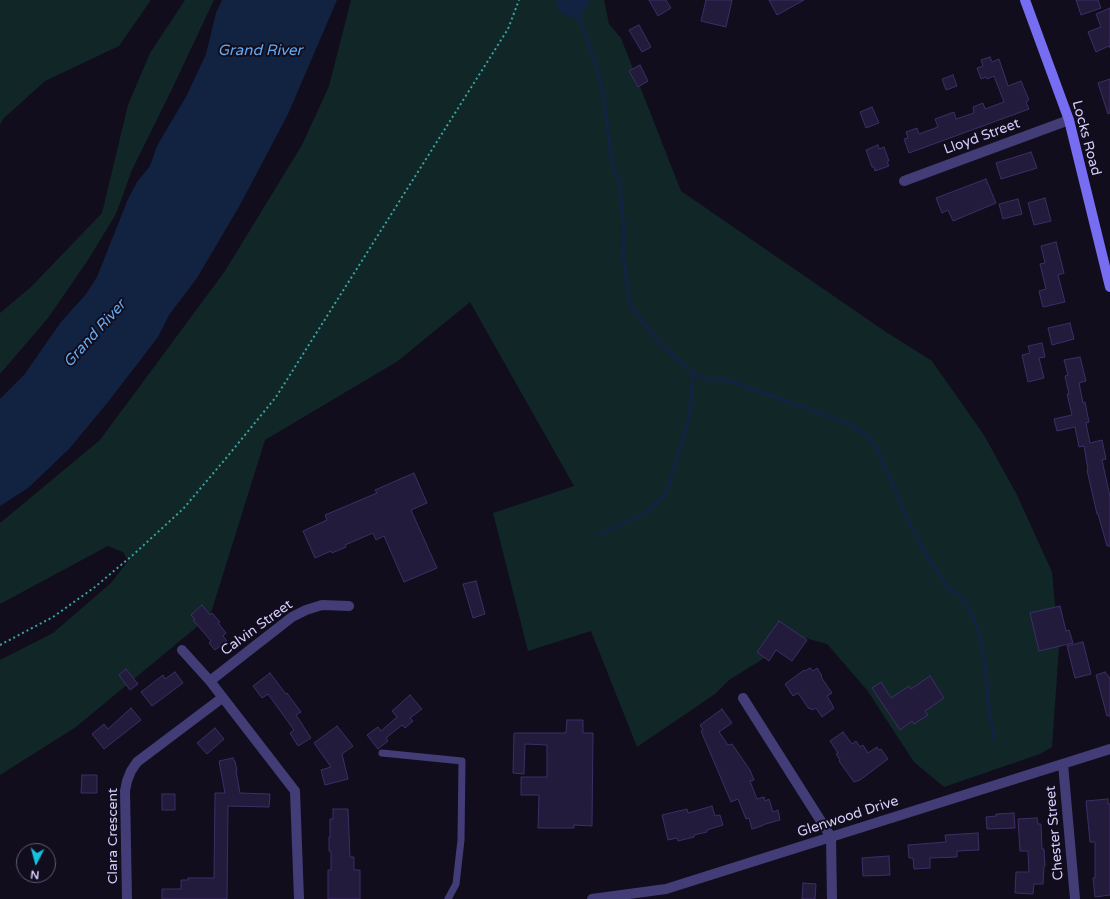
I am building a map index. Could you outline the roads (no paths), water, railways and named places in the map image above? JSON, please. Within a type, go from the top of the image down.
[{"type":"street","name":"Locks Road","points":[[1025,0],[1069,120],[1110,287]]},
{"type":"street","name":"Lloyd Street","points":[[904,181],[1069,120]]},
{"type":"street","name":"Calvin Street","points":[[210,681],[292,616],[322,605],[348,606]]},
{"type":"street","points":[[182,650],[210,681],[295,790],[299,899]]},
{"type":"street","name":"Clara Crescent","points":[[127,899],[125,791],[127,780],[131,771],[137,762],[222,698]]},
{"type":"street","points":[[743,698],[831,837],[832,899]]},
{"type":"street","name":"Glenwood Drive","points":[[592,899],[666,889],[1110,749]]},
{"type":"street","name":"Chester Street","points":[[1063,764],[1075,899]]},
{"type":"lane","points":[[382,753],[462,761],[461,840],[456,884],[448,899]]},
{"type":"water","name":"Grand River","points":[[222,0],[337,0],[288,114],[240,205],[197,278],[169,315],[158,337],[108,402],[69,449],[28,488],[0,506],[0,399],[24,375],[61,322],[86,294],[97,277],[128,199],[137,182],[150,166],[157,146],[187,95],[206,54],[216,13]]},
{"type":"water","points":[[556,0],[590,0],[590,2],[582,12],[581,21],[563,14],[558,10]]},
{"type":"waterway","points":[[581,21],[598,72],[603,93],[612,163],[619,180],[624,232],[623,255],[630,305],[660,343],[691,372],[707,379],[725,379],[831,417],[851,425],[866,435],[877,449],[907,518],[925,553],[948,587],[963,599],[972,615],[979,632],[986,671],[993,739]]},
{"type":"waterway","points":[[600,534],[644,514],[666,494],[687,426],[691,403],[693,372]]}]
